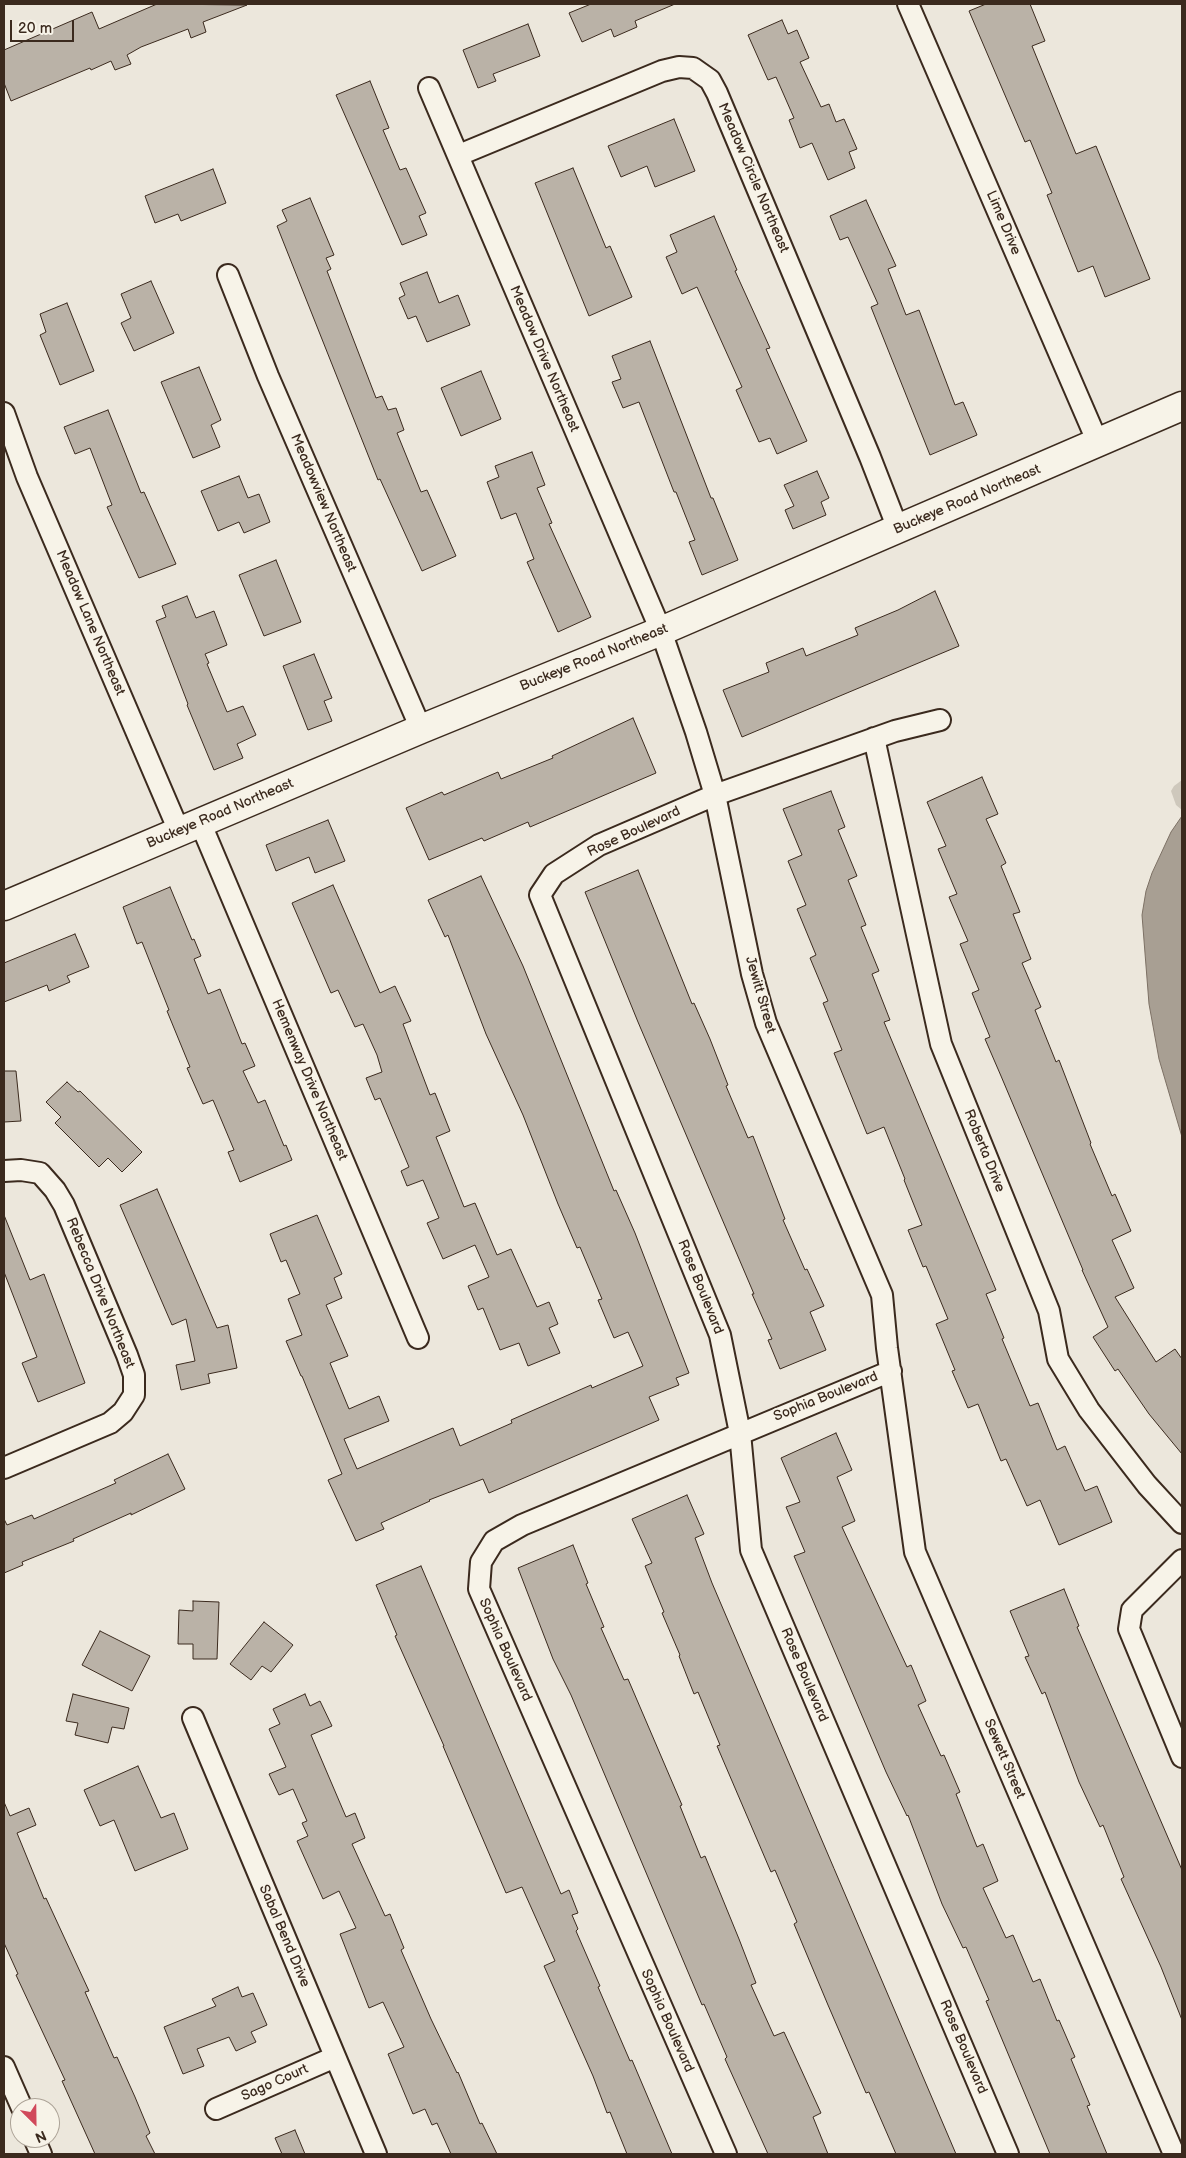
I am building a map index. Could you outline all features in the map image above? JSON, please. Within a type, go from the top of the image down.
[{"type":"street","name":"Lime Drive","points":[[908,4],[1098,443]]},
{"type":"street","name":"Meadow Circle Northeast","points":[[459,155],[662,71],[679,67],[693,68],[710,80],[870,457],[898,529]]},
{"type":"street","name":"Meadow Drive Northeast","points":[[429,88],[459,155],[567,416],[661,630]]},
{"type":"street","name":"Meadowview Northeast","points":[[228,275],[268,376],[421,729]]},
{"type":"street","name":"Buckeye Road Northeast","points":[[4,906],[190,826],[661,630],[1182,406]]},
{"type":"street","name":"Meadow Lane Northeast","points":[[4,413],[27,477],[190,826]]},
{"type":"street","name":"Jewitt Street","points":[[661,630],[696,732],[715,795],[752,974],[766,1023],[882,1295],[887,1348]]},
{"type":"street","name":"Rose Boulevard","points":[[940,720],[874,738],[715,795],[598,845],[554,874],[540,895],[720,1335],[740,1432],[751,1550],[1008,2154]]},
{"type":"street","name":"Roberta Drive","points":[[874,738],[941,1044],[1049,1311],[1058,1359],[1089,1410],[1147,1485],[1182,1523]]},
{"type":"street","name":"Hemenway Drive Northeast","points":[[190,826],[418,1338]]},
{"type":"street","name":"Rebecca Drive Northeast","points":[[4,1171],[21,1170],[40,1173],[59,1197],[127,1355],[134,1375],[134,1395],[123,1412],[110,1423],[4,1468]]},
{"type":"street","name":"Sewett Street","points":[[887,1348],[914,1552],[1174,2154]]},
{"type":"street","name":"Sophia Boulevard","points":[[726,2154],[479,1589],[481,1562],[494,1541],[522,1525],[740,1432],[891,1371]]},
{"type":"street","points":[[1182,1560],[1132,1610],[1129,1629],[1182,1757]]},
{"type":"street","name":"Sabal Bend Drive","points":[[193,1718],[376,2154]]},
{"type":"street","name":"Sago Court","points":[[216,2109],[335,2057]]},
{"type":"street","points":[[4,2066],[18,2098]]},
{"type":"shaded area","points":[[1182,780],[1182,810],[1176,805],[1171,791]]},
{"type":"shaded area","points":[[1182,816],[1182,1137],[1159,1059],[1149,1004],[1142,915],[1146,891],[1152,873],[1171,832]]},
{"type":"building","points":[[157,4],[247,5],[203,22],[206,32],[191,38],[188,29],[141,47],[127,55],[131,64],[115,70],[111,61],[11,101],[4,83],[4,50],[92,12],[99,29]]},
{"type":"building","points":[[591,4],[675,4],[635,21],[637,27],[614,37],[611,29],[582,42],[569,13]]},
{"type":"building","points":[[986,4],[1030,4],[1045,41],[1032,46],[1076,154],[1096,146],[1150,279],[1105,297],[1093,266],[1078,272],[1047,195],[1052,193],[1030,140],[1025,142],[969,11]]},
{"type":"building","points":[[782,20],[788,34],[797,30],[809,58],[800,62],[821,107],[829,104],[836,122],[844,119],[857,149],[849,152],[855,168],[828,180],[812,143],[800,148],[789,120],[794,118],[776,77],[768,80],[748,35]]},
{"type":"building","points":[[528,24],[540,56],[493,74],[496,81],[478,88],[463,50]]},
{"type":"building","points":[[370,81],[389,128],[383,130],[400,170],[406,168],[426,213],[419,216],[427,235],[402,245],[336,95]]},
{"type":"building","points":[[674,119],[695,171],[655,187],[647,166],[621,177],[608,146]]},
{"type":"building","points":[[573,168],[606,248],[610,246],[632,297],[589,316],[535,183]]},
{"type":"building","points":[[213,169],[226,203],[181,221],[178,214],[155,223],[145,196]]},
{"type":"building","points":[[310,198],[334,255],[326,258],[331,269],[327,271],[376,398],[382,396],[388,410],[396,408],[404,430],[397,433],[421,492],[427,490],[456,556],[422,571],[380,479],[378,480],[277,226],[287,221],[282,210]]},
{"type":"building","points":[[866,200],[896,266],[888,269],[906,315],[919,310],[955,405],[963,402],[977,435],[930,455],[871,307],[878,304],[848,237],[840,240],[830,216]]},
{"type":"building","points":[[714,216],[737,270],[735,271],[770,348],[766,349],[807,441],[777,454],[770,438],[759,442],[736,390],[742,387],[697,287],[682,294],[666,257],[677,252],[670,235]]},
{"type":"building","points":[[427,272],[439,303],[458,295],[470,325],[427,342],[416,316],[408,319],[399,298],[405,295],[400,283]]},
{"type":"building","points":[[151,281],[174,333],[134,351],[121,323],[131,318],[121,294]]},
{"type":"building","points":[[67,303],[94,371],[60,385],[40,335],[46,332],[40,314]]},
{"type":"building","points":[[650,341],[711,498],[713,498],[738,560],[702,575],[689,542],[695,540],[639,402],[623,408],[612,382],[621,379],[612,356]]},
{"type":"building","points":[[199,367],[221,420],[211,425],[220,447],[193,458],[161,382]]},
{"type":"building","points":[[481,371],[501,419],[461,436],[441,388]]},
{"type":"building","points":[[108,410],[141,493],[144,492],[176,564],[139,578],[107,507],[112,505],[90,448],[75,454],[64,427]]},
{"type":"building","points":[[532,452],[545,485],[537,488],[552,523],[549,524],[591,617],[558,632],[527,562],[534,559],[516,513],[501,519],[487,482],[499,477],[495,466]]},
{"type":"building","points":[[817,471],[829,498],[821,502],[826,515],[793,529],[785,510],[794,506],[784,485]]},
{"type":"building","points":[[239,476],[248,498],[259,494],[270,522],[244,533],[239,522],[218,531],[201,491]]},
{"type":"building","points":[[276,560],[301,622],[264,636],[239,575]]},
{"type":"building","points":[[935,591],[959,646],[742,737],[723,690],[769,672],[766,663],[803,648],[806,656],[858,635],[855,628],[898,610]]},
{"type":"building","points":[[187,596],[196,618],[214,611],[227,645],[205,654],[209,663],[207,664],[227,712],[243,706],[256,735],[237,744],[243,758],[214,770],[187,705],[156,621],[166,617],[162,606]]},
{"type":"building","points":[[314,654],[332,698],[324,701],[332,721],[308,730],[283,666]]},
{"type":"building","points":[[633,718],[656,773],[530,827],[528,822],[484,841],[482,838],[429,860],[406,808],[442,792],[444,795],[498,772],[501,779],[553,758],[552,756]]},
{"type":"building","points":[[982,777],[998,814],[986,819],[1006,863],[1001,866],[1020,912],[1013,914],[1031,959],[1022,963],[1041,1007],[1035,1010],[1056,1062],[1059,1060],[1090,1144],[1112,1196],[1115,1194],[1131,1231],[1112,1240],[1134,1288],[1115,1297],[1156,1362],[1175,1349],[1182,1359],[1182,1454],[1149,1414],[1118,1369],[1115,1371],[1093,1337],[1108,1327],[1082,1270],[985,1039],[990,1037],[972,993],[979,990],[960,944],[968,941],[949,897],[957,894],[938,849],[946,846],[927,802]]},
{"type":"building","points":[[831,791],[845,827],[838,830],[857,876],[848,880],[866,925],[861,927],[879,971],[872,974],[890,1020],[884,1022],[996,1290],[986,1294],[1004,1338],[1002,1339],[1030,1406],[1038,1403],[1057,1450],[1065,1446],[1085,1491],[1097,1486],[1112,1522],[1059,1545],[1040,1500],[1027,1506],[1006,1459],[1001,1461],[978,1404],[968,1408],[952,1371],[955,1370],[936,1324],[948,1319],[926,1266],[923,1267],[908,1230],[922,1225],[905,1179],[884,1127],[867,1134],[834,1053],[842,1050],[823,1003],[828,1001],[810,958],[816,955],[797,909],[806,905],[788,861],[802,855],[783,809]]},
{"type":"building","points":[[328,820],[345,861],[315,873],[309,857],[276,871],[266,845]]},
{"type":"building","points":[[638,870],[692,1004],[694,1003],[710,1039],[728,1085],[726,1086],[748,1138],[753,1136],[785,1219],[783,1220],[805,1270],[807,1269],[824,1306],[810,1312],[826,1350],[780,1369],[768,1340],[772,1339],[752,1294],[754,1294],[638,1022],[585,892]]},
{"type":"building","points":[[481,876],[523,966],[614,1191],[616,1190],[635,1233],[689,1373],[676,1378],[679,1385],[649,1397],[659,1420],[489,1493],[483,1479],[429,1500],[381,1523],[384,1529],[356,1541],[328,1480],[342,1474],[286,1341],[302,1335],[288,1299],[300,1294],[286,1260],[281,1262],[270,1234],[317,1215],[342,1274],[334,1278],[342,1298],[326,1305],[348,1356],[330,1363],[349,1409],[379,1396],[389,1421],[344,1439],[357,1469],[453,1428],[460,1446],[512,1423],[511,1420],[591,1385],[592,1388],[643,1366],[628,1332],[614,1338],[598,1300],[602,1299],[580,1247],[577,1248],[523,1115],[486,1034],[448,935],[445,937],[428,900]]},
{"type":"building","points":[[333,885],[380,993],[395,986],[411,1021],[403,1024],[430,1095],[435,1093],[450,1131],[436,1137],[464,1207],[475,1203],[497,1255],[511,1249],[537,1307],[549,1302],[558,1324],[549,1328],[560,1353],[528,1366],[519,1343],[500,1350],[483,1308],[478,1310],[468,1286],[489,1277],[475,1245],[443,1259],[427,1223],[439,1218],[423,1180],[407,1186],[401,1171],[409,1167],[380,1098],[375,1100],[366,1078],[382,1072],[377,1055],[363,1024],[355,1027],[338,990],[331,993],[292,903]]},
{"type":"building","points":[[170,887],[192,940],[194,939],[201,956],[194,959],[208,994],[220,989],[242,1044],[245,1043],[255,1066],[243,1071],[258,1103],[265,1100],[284,1146],[286,1145],[292,1160],[240,1182],[228,1152],[234,1150],[213,1100],[203,1104],[187,1068],[190,1067],[142,942],[137,944],[123,907]]},
{"type":"building","points":[[75,934],[89,967],[67,976],[70,982],[49,991],[47,985],[4,1002],[4,963]]},
{"type":"building","points":[[4,1071],[16,1071],[21,1121],[4,1122]]},
{"type":"building","points":[[67,1082],[78,1092],[80,1091],[142,1152],[122,1172],[108,1158],[99,1167],[55,1123],[61,1117],[46,1102]]},
{"type":"building","points":[[157,1189],[217,1328],[228,1325],[237,1368],[208,1374],[210,1383],[181,1390],[176,1365],[195,1361],[186,1319],[172,1325],[120,1205]]},
{"type":"building","points":[[4,1215],[30,1280],[44,1274],[85,1383],[38,1402],[22,1363],[37,1357],[4,1272]]},
{"type":"building","points":[[836,1433],[852,1470],[837,1477],[855,1521],[842,1527],[907,1667],[911,1665],[926,1701],[918,1705],[941,1756],[944,1755],[960,1792],[956,1794],[977,1847],[983,1844],[998,1881],[983,1888],[1006,1938],[1013,1935],[1033,1982],[1040,1979],[1057,2021],[1059,2020],[1075,2057],[1071,2059],[1090,2105],[1087,2106],[1107,2154],[1050,2154],[986,2001],[989,2000],[966,1947],[963,1948],[942,1904],[908,1815],[886,1772],[794,1556],[805,1552],[786,1507],[800,1502],[781,1458]]},
{"type":"building","points":[[168,1454],[185,1489],[131,1515],[131,1513],[73,1539],[74,1541],[22,1562],[23,1565],[4,1573],[4,1519],[7,1525],[32,1515],[34,1519],[116,1483],[114,1480]]},
{"type":"building","points":[[687,1495],[704,1534],[695,1538],[712,1583],[956,2154],[896,2154],[869,2092],[866,2093],[828,2005],[794,1924],[797,1922],[775,1870],[771,1872],[717,1746],[720,1745],[698,1692],[694,1694],[645,1566],[652,1563],[632,1519]]},
{"type":"building","points":[[573,1545],[588,1583],[586,1584],[604,1627],[601,1628],[624,1680],[628,1679],[682,1805],[680,1806],[701,1858],[705,1856],[739,1939],[756,1983],[751,1985],[774,2036],[784,2032],[821,2113],[813,2117],[828,2154],[768,2154],[725,2059],[727,2057],[704,2004],[702,2005],[571,1695],[553,1659],[518,1568]]},
{"type":"building","points":[[421,1566],[561,1894],[569,1890],[578,1913],[572,1915],[578,1929],[576,1931],[600,1986],[598,1987],[630,2061],[632,2060],[672,2154],[627,2154],[610,2112],[607,2113],[593,2076],[544,1966],[555,1961],[522,1887],[506,1893],[395,1636],[397,1635],[376,1585]]},
{"type":"building","points":[[1064,1589],[1079,1626],[1077,1627],[1182,1870],[1182,2020],[1161,1967],[1121,1879],[1124,1877],[1103,1825],[1100,1827],[1079,1782],[1045,1692],[1042,1694],[1025,1657],[1029,1656],[1010,1611]]},
{"type":"building","points":[[193,1601],[219,1602],[217,1659],[193,1659],[193,1644],[178,1644],[179,1610],[193,1611]]},
{"type":"building","points":[[264,1622],[293,1645],[271,1672],[262,1666],[251,1680],[230,1664]]},
{"type":"building","points":[[100,1631],[150,1656],[132,1691],[82,1665]]},
{"type":"building","points":[[73,1694],[129,1708],[124,1729],[112,1727],[108,1743],[75,1735],[78,1723],[66,1721]]},
{"type":"building","points":[[305,1694],[310,1706],[320,1701],[332,1726],[311,1735],[346,1817],[355,1813],[365,1838],[352,1844],[385,1916],[390,1914],[404,1948],[401,1950],[431,2019],[458,2072],[480,2124],[482,2123],[497,2154],[451,2154],[437,2123],[432,2125],[425,2109],[413,2114],[388,2054],[404,2047],[383,2002],[369,2008],[340,1934],[356,1928],[339,1891],[323,1899],[297,1841],[308,1836],[302,1823],[307,1821],[293,1789],[279,1795],[269,1774],[286,1767],[269,1729],[280,1724],[273,1709]]},
{"type":"building","points":[[138,1766],[161,1818],[174,1813],[188,1849],[135,1871],[114,1820],[100,1826],[84,1790]]},
{"type":"building","points":[[4,1802],[10,1816],[29,1808],[36,1825],[17,1833],[44,1899],[46,1898],[89,1991],[85,1992],[114,2058],[117,2057],[135,2097],[150,2133],[146,2136],[155,2154],[95,2154],[62,2081],[65,2080],[16,1975],[18,1974],[4,1943]]},
{"type":"building","points":[[238,1987],[242,1997],[253,1993],[267,2025],[251,2032],[256,2042],[236,2051],[229,2037],[197,2049],[204,2066],[183,2074],[164,2027],[216,2006],[212,1999]]},
{"type":"building","points":[[295,2130],[305,2154],[282,2154],[275,2138]]}]
